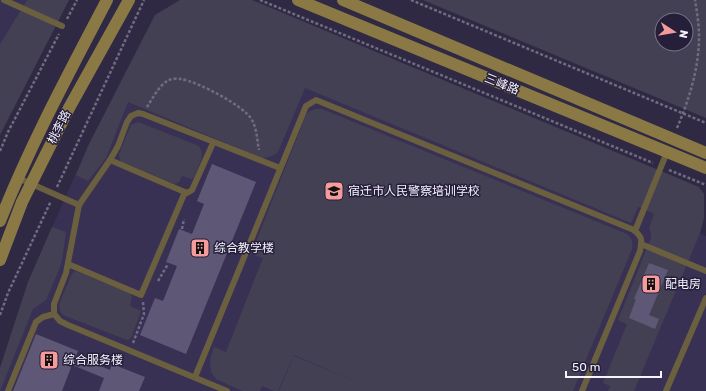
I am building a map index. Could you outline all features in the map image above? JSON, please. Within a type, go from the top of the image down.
[{"type":"main road","name":"桃李路","points":[[0,222],[18,178],[55,100],[107,0]]},
{"type":"main road","name":"桃李路","points":[[0,260],[22,202],[69,108],[129,0]]},
{"type":"main road","name":"三峰路","points":[[298,0],[706,168]]},
{"type":"main road","name":"三峰路","points":[[343,0],[706,153]]},
{"type":"lane","points":[[4,0],[62,26]]},
{"type":"lane","points":[[195,377],[306,106],[316,100],[635,231],[639,235],[642,241],[640,251],[582,391]]},
{"type":"lane","points":[[227,391],[60,321],[54,314],[54,304],[66,273],[79,205],[110,160],[131,116],[138,113],[143,114],[213,143],[280,168]]},
{"type":"lane","points":[[110,160],[185,192],[192,190],[213,143]]},
{"type":"lane","points":[[635,231],[667,152]]},
{"type":"lane","points":[[18,178],[79,205]]},
{"type":"lane","points":[[68,264],[141,295],[185,192]]},
{"type":"lane","points":[[642,244],[706,271]]},
{"type":"lane","points":[[666,391],[706,298]]},
{"type":"lane","points":[[8,391],[36,322],[44,317],[54,314]]},
{"type":"path","points":[[0,151],[8,132],[62,26],[77,0]]},
{"type":"path","points":[[0,316],[8,293],[144,0]]},
{"type":"path","points":[[260,0],[706,185]]},
{"type":"path","points":[[411,0],[706,123]]},
{"type":"path","points":[[672,139],[683,113],[694,78],[698,52],[699,26],[695,0]]},
{"type":"path","points":[[143,114],[156,92],[169,80],[181,79],[195,83],[231,101],[252,119],[257,133],[260,154],[258,160]]},
{"type":"path","points":[[130,351],[144,314],[141,295]]},
{"type":"shaded area","points":[[0,0],[27,0],[0,44]]},
{"type":"shaded area","points":[[27,0],[69,0],[0,135],[0,44]]},
{"type":"shaded area","points":[[180,0],[252,0],[699,187],[704,194],[704,218],[700,233],[634,391],[608,391],[610,386],[603,383],[627,324],[618,320],[651,238],[649,229],[654,214],[638,207],[631,223],[305,88],[278,152],[274,155],[262,158],[128,102],[106,158],[88,181],[76,175],[88,146],[155,15]]},
{"type":"shaded area","points":[[423,0],[706,0],[706,118]]},
{"type":"shaded area","name":"宿迁市人民警察培训学校","points":[[164,10],[706,236],[706,391],[0,391],[0,368],[28,282],[88,146],[155,15]]},
{"type":"shaded area","points":[[315,109],[322,109],[629,236],[632,241],[632,249],[573,391],[279,391],[294,356],[362,384],[294,355],[278,391],[262,386],[260,391],[242,391],[216,379],[211,372],[210,360],[214,347],[226,352],[263,258],[251,254],[306,115]]},
{"type":"shaded area","points":[[138,122],[199,146],[202,157],[192,179],[182,176],[179,182],[175,184],[120,161],[119,154],[131,125]]},
{"type":"shaded area","points":[[52,227],[66,232],[59,270],[46,300],[33,309],[0,391],[0,368],[28,282]]},
{"type":"shaded area","points":[[75,271],[130,293],[132,297],[130,306],[141,311],[131,338],[127,340],[63,315],[60,311],[59,304],[72,274]]},
{"type":"building","name":"综合教学楼","points":[[212,164],[256,182],[186,354],[140,335],[155,298],[163,301],[177,266],[166,262],[179,229],[192,234],[204,204],[197,201]]},
{"type":"building","name":"配电房","points":[[649,263],[668,270],[649,315],[659,319],[655,329],[629,318],[636,299],[634,299]]},
{"type":"building","name":"综合服务楼","points":[[36,334],[78,351],[76,356],[110,370],[112,364],[145,377],[139,391],[99,391],[104,378],[72,365],[62,391],[13,391]]},
{"type":"place","name":"宿迁市人民警察培训学校","points":[[334,191]]},
{"type":"place","name":"综合教学楼","points":[[200,248]]},
{"type":"place","name":"配电房","points":[[651,284]]},
{"type":"place","name":"综合服务楼","points":[[49,360]]}]
